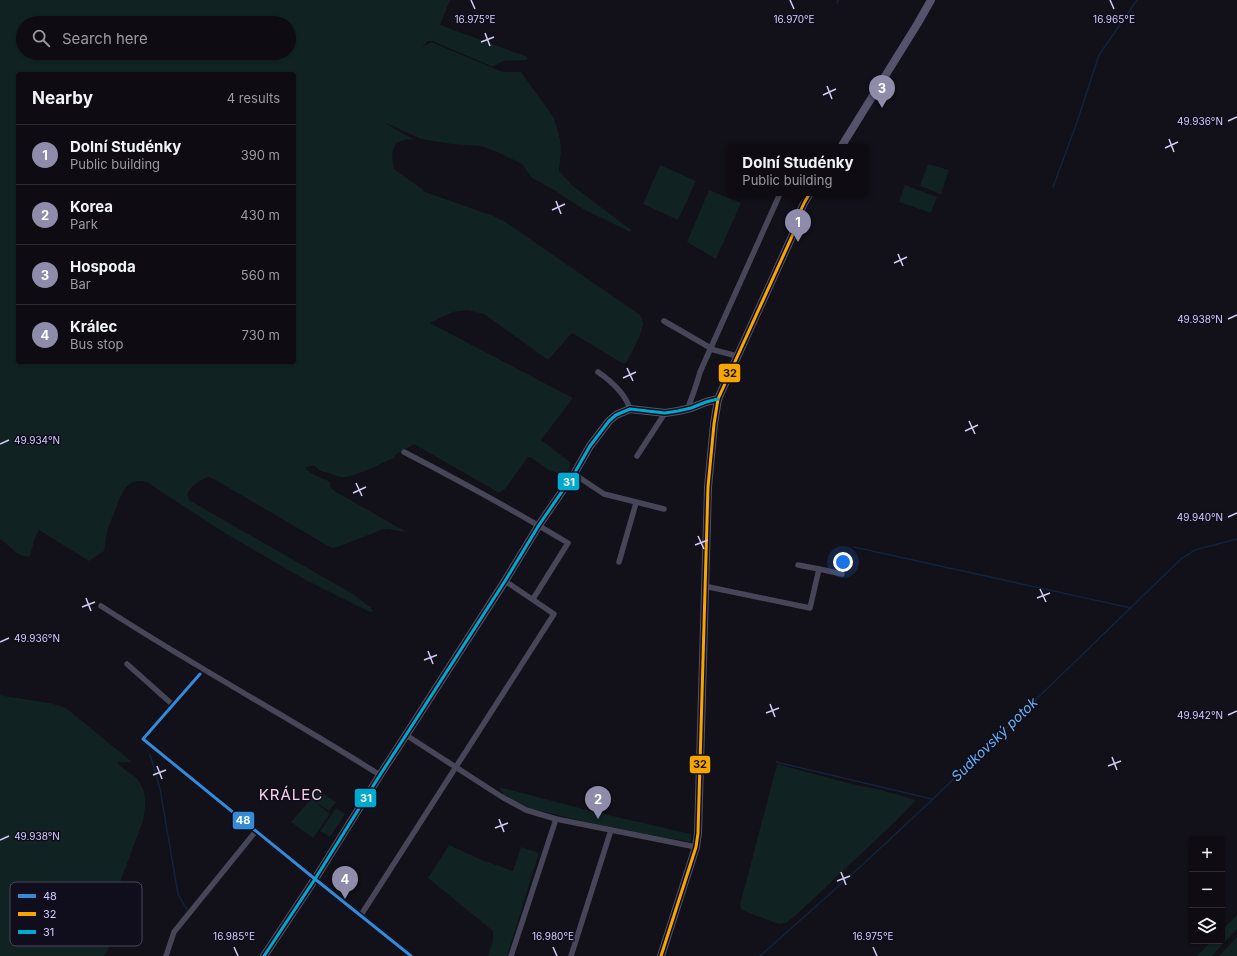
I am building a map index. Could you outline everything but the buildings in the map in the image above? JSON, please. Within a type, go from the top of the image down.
[{"type":"street","points":[[844,144],[931,0]]},
{"type":"street","points":[[691,408],[690,403],[700,372],[779,196]]},
{"type":"street","points":[[661,956],[696,847],[698,833],[708,487],[718,399],[794,232],[797,217],[808,196]]},
{"type":"street","points":[[664,321],[710,348],[737,356]]},
{"type":"street","points":[[598,372],[610,380],[621,392],[628,401],[630,409]]},
{"type":"street","points":[[264,956],[505,581],[539,525],[574,474],[590,446],[609,421],[616,415],[630,409],[665,413],[691,408],[718,399]]},
{"type":"street","points":[[637,456],[665,413]]},
{"type":"street","points":[[404,452],[539,525],[568,543],[533,599]]},
{"type":"street","points":[[574,474],[604,494],[664,509]]},
{"type":"street","points":[[620,562],[636,503]]},
{"type":"street","points":[[798,565],[842,574]]},
{"type":"street","points":[[704,586],[810,608],[819,569]]},
{"type":"street","points":[[361,915],[554,614],[505,581]]},
{"type":"street","points":[[101,606],[136,629],[380,775]]},
{"type":"street","points":[[127,664],[173,705]]},
{"type":"street","points":[[200,674],[143,739],[411,956]]},
{"type":"street","points":[[406,735],[502,797],[526,810],[556,819],[696,847]]},
{"type":"street","points":[[511,956],[556,819]]},
{"type":"street","points":[[166,956],[174,932],[256,830]]},
{"type":"street","points":[[571,956],[611,830]]},
{"type":"shaded area","points":[[0,0],[450,0],[440,25],[528,57],[527,60],[503,61],[491,66],[432,41],[428,41],[422,47],[431,42],[503,72],[521,72],[554,118],[560,139],[561,149],[559,171],[573,186],[631,230],[630,232],[583,209],[532,178],[522,164],[502,154],[481,146],[452,144],[421,139],[384,122],[414,140],[407,139],[396,143],[392,156],[394,169],[425,191],[422,191],[504,221],[640,315],[643,323],[642,328],[626,363],[622,363],[572,333],[548,360],[484,314],[467,310],[453,312],[430,323],[573,398],[541,440],[570,462],[570,467],[565,475],[549,470],[528,457],[505,489],[499,493],[414,444],[396,454],[394,458],[347,477],[341,477],[323,472],[315,466],[306,467],[306,469],[312,473],[330,482],[330,487],[336,492],[406,532],[387,529],[381,530],[333,548],[214,479],[208,477],[191,488],[187,494],[189,500],[353,594],[370,607],[373,611],[370,612],[304,579],[228,535],[148,483],[141,481],[130,484],[122,494],[107,532],[104,551],[89,561],[39,530],[30,556],[26,557],[18,554],[0,539]]},
{"type":"shaded area","points":[[928,164],[949,170],[941,194],[920,186]]},
{"type":"shaded area","points":[[660,165],[696,181],[678,220],[643,204]]},
{"type":"shaded area","points":[[905,185],[937,197],[931,213],[899,202]]},
{"type":"shaded area","points":[[709,190],[741,203],[716,259],[687,242]]},
{"type":"shaded area","points":[[0,695],[50,703],[66,708],[132,762],[117,762],[134,776],[142,786],[145,797],[145,809],[143,821],[120,882],[10,882],[10,946],[109,946],[104,956],[0,956]]},
{"type":"shaded area","points":[[777,764],[916,800],[896,821],[795,916],[786,923],[779,924],[744,911],[741,909],[740,905]]},
{"type":"shaded area","points":[[499,787],[591,811],[691,834],[691,842],[590,823],[529,808],[503,794]]},
{"type":"shaded area","points":[[318,791],[336,802],[329,811],[312,800]]},
{"type":"shaded area","points":[[311,799],[330,814],[313,838],[291,822]]},
{"type":"shaded area","points":[[336,808],[345,814],[330,837],[320,831]]},
{"type":"shaded area","points":[[449,845],[482,860],[513,871],[521,847],[539,853],[507,956],[488,956],[493,940],[493,931],[428,878]]},
{"type":"shaded area","points":[[1237,915],[1237,929],[1225,942],[1225,927]]},
{"type":"shaded area","points":[[1237,937],[1237,956],[1219,956]]},
{"type":"shaded area","points":[[1209,944],[1223,944],[1212,956],[1197,956]]},
{"type":"waterway","points":[[1053,187],[1076,125],[1099,55],[1137,0]]},
{"type":"waterway","name":"Sudkovský potok","points":[[760,956],[859,868],[933,799],[1181,559],[1195,550],[1237,539]]},
{"type":"waterway","points":[[854,547],[1131,608]]},
{"type":"waterway","points":[[150,754],[160,789],[178,894],[187,910]]},
{"type":"waterway","points":[[776,762],[932,799]]},
{"type":"transit line","name":"32","points":[[661,956],[696,847],[698,833],[708,487],[718,399],[794,232],[798,216],[808,196]]},
{"type":"transit line","name":"31","points":[[264,956],[315,879],[505,581],[539,525],[574,474],[590,446],[609,421],[616,415],[630,409],[665,413],[691,408],[718,399]]},
{"type":"transit line","name":"48","points":[[200,674],[143,739],[411,956]]},
{"type":"place","name":"Hospoda","points":[[882,108]]},
{"type":"place","name":"Dolní Studénky","points":[[798,242]]},
{"type":"place","name":"Korea","points":[[598,819]]},
{"type":"place","name":"Králec","points":[[345,899]]},
{"type":"district","name":"KRÁLEC","points":[[291,794]]}]
